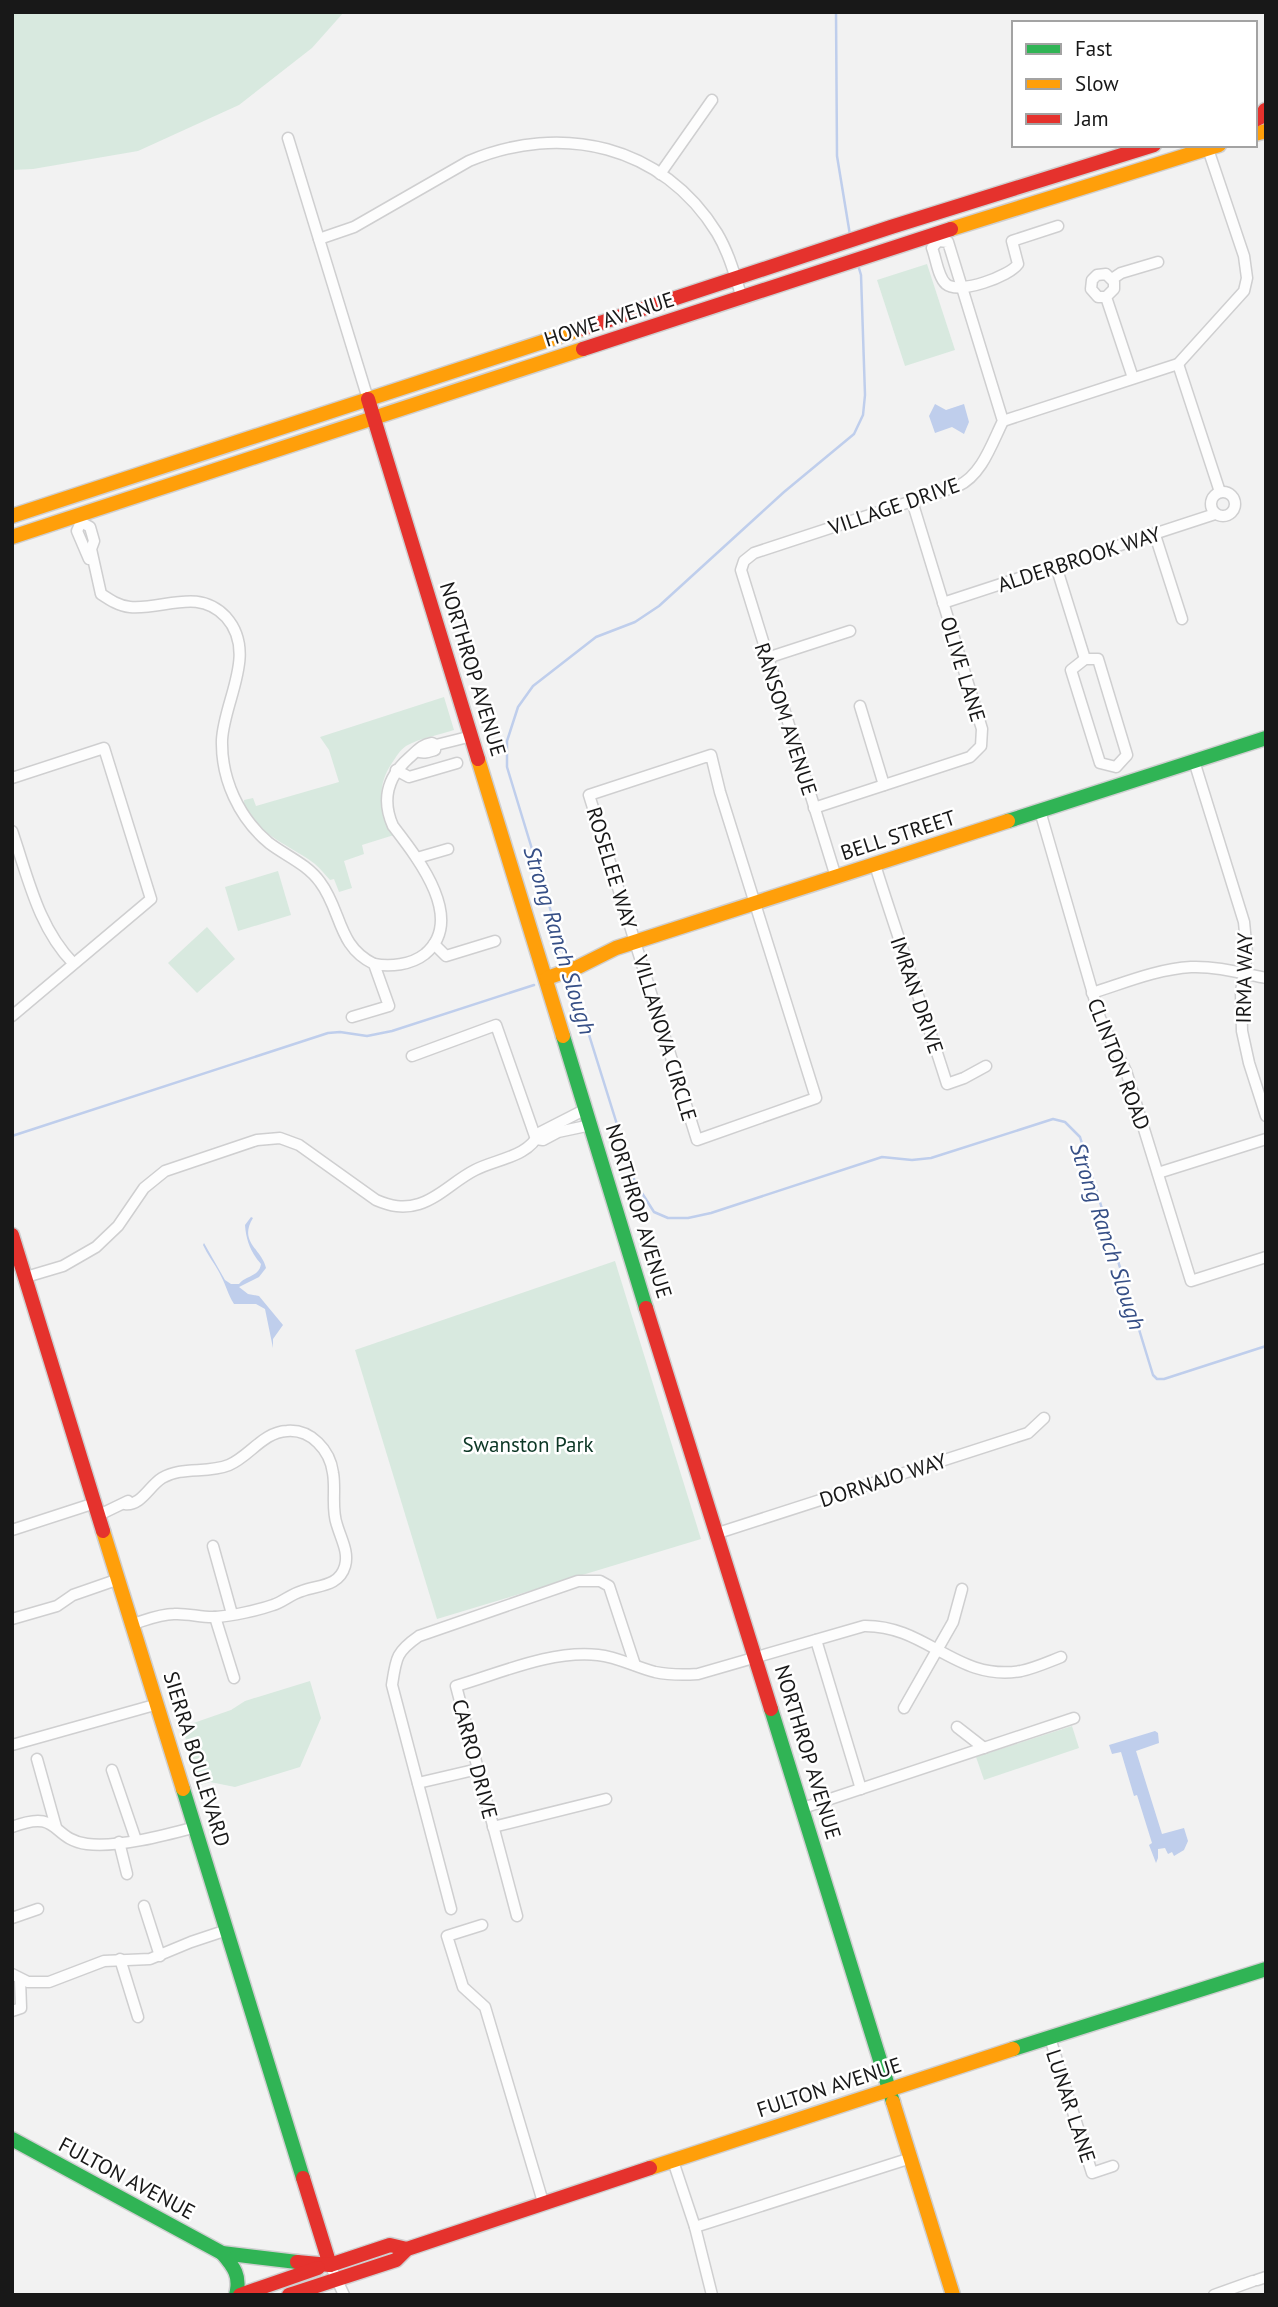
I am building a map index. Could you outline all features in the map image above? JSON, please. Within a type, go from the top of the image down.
[{"type":"street","points":[[660,174],[712,100]]},
{"type":"street","name":"NORTHROP AVENUE","points":[[288,138],[953,2295]]},
{"type":"street","points":[[319,239],[354,227],[469,161],[506,147],[552,142],[586,144],[625,155],[660,174],[685,195],[706,218],[726,252],[742,298]]},
{"type":"street","name":"HOWE AVENUE","points":[[12,516],[861,237],[1148,147]]},
{"type":"street","name":"HOWE AVENUE","points":[[12,537],[80,518],[374,417],[1210,147]]},
{"type":"street","points":[[937,237],[948,242],[1003,421],[1178,364],[1244,291],[1247,278],[1244,256],[1213,147]]},
{"type":"street","points":[[987,198],[974,212],[937,225],[937,237],[932,248],[942,279],[950,287],[961,289],[1013,271],[1018,264],[1012,241],[1058,226]]},
{"type":"street","points":[[870,255],[881,241],[925,227],[935,214]]},
{"type":"street","points":[[1112,279],[1121,273],[1158,262]]},
{"type":"street","points":[[1100,274],[1106,274],[1112,279],[1114,289],[1106,297],[1094,295],[1091,283],[1094,277],[1100,274]]},
{"type":"street","points":[[1106,297],[1133,378]]},
{"type":"street","name":"ALDERBROOK WAY","points":[[943,603],[1215,514],[1227,516],[1235,507],[1231,495],[1220,492],[1178,364]]},
{"type":"street","name":"VILLAGE DRIVE","points":[[744,561],[760,551],[958,486],[971,479],[1003,421]]},
{"type":"street","points":[[144,473],[134,483],[82,501],[78,507],[80,518],[90,527],[94,541],[89,550],[101,594],[121,605],[140,607],[186,600],[198,601],[220,612],[232,624],[238,637],[240,658],[222,739],[225,770],[230,787],[237,803],[258,833],[316,877],[329,897],[349,944],[361,958],[373,964],[389,966],[408,963],[424,955],[434,944],[440,930],[440,910],[430,880],[393,826],[387,806],[388,789],[397,770],[420,746],[472,736]]},
{"type":"street","points":[[1215,514],[1210,504],[1213,496],[1220,492]]},
{"type":"street","name":"OLIVE LANE","points":[[814,808],[971,757],[981,746],[982,729],[912,501]]},
{"type":"street","points":[[1155,535],[1182,620]]},
{"type":"street","name":"RANSOM AVENUE","points":[[744,561],[741,576],[836,877]]},
{"type":"street","points":[[1056,566],[1085,659]]},
{"type":"street","points":[[767,659],[850,631]]},
{"type":"street","points":[[1085,659],[1098,659],[1127,755],[1116,767],[1100,763],[1071,670],[1085,659]]},
{"type":"street","points":[[860,706],[884,785]]},
{"type":"street","name":"BELL STREET","points":[[547,978],[572,970],[616,948],[1266,738]]},
{"type":"street","points":[[12,778],[104,748],[151,900],[12,1016]]},
{"type":"street","name":"ROSELEE WAY","points":[[635,942],[589,794],[711,755],[755,904]]},
{"type":"street","name":"IRMA WAY","points":[[1194,761],[1244,922],[1247,953],[1241,1012],[1242,1031],[1266,1116]]},
{"type":"street","points":[[397,770],[410,777],[457,763]]},
{"type":"street","points":[[1116,767],[1122,785]]},
{"type":"street","name":"CLINTON ROAD","points":[[1040,811],[1100,1018],[1126,1071],[1191,1281],[1266,1257]]},
{"type":"street","points":[[12,831],[40,914],[50,933],[73,963]]},
{"type":"street","points":[[417,858],[448,849]]},
{"type":"street","name":"IMRAN DRIVE","points":[[876,865],[905,962],[915,983],[947,1084],[986,1066]]},
{"type":"street","name":"VILLANOVA CIRCLE","points":[[635,942],[697,1140],[816,1098],[755,904]]},
{"type":"street","points":[[434,944],[446,956],[495,941]]},
{"type":"street","points":[[352,1017],[389,1006],[373,964]]},
{"type":"street","points":[[1092,993],[1177,968],[1207,968],[1266,978]]},
{"type":"street","points":[[412,1056],[496,1025],[536,1139]]},
{"type":"street","points":[[557,1128],[586,1109]]},
{"type":"street","points":[[26,1278],[63,1266],[96,1247],[118,1226],[144,1188],[165,1171],[257,1140],[280,1139],[299,1145],[376,1200],[398,1207],[423,1203],[478,1168],[526,1150],[539,1133],[557,1128],[591,1125]]},
{"type":"street","points":[[1158,1173],[1266,1139]]},
{"type":"street","name":"SIERRA BOULEVARD","points":[[12,1234],[330,2265],[344,2295]]},
{"type":"street","name":"DORNAJO WAY","points":[[718,1533],[1028,1433],[1044,1418]]},
{"type":"street","points":[[12,1530],[97,1509],[132,1505],[159,1480],[170,1474],[227,1466],[241,1459],[276,1432],[292,1430],[303,1433],[313,1438],[326,1451],[333,1469],[335,1519],[346,1554],[342,1573],[329,1584],[304,1590],[274,1605],[215,1617],[176,1614],[133,1625]]},
{"type":"street","points":[[213,1546],[232,1614]]},
{"type":"street","points":[[12,1619],[57,1606],[73,1595],[119,1579]]},
{"type":"street","points":[[452,1909],[392,1685],[394,1664],[401,1650],[419,1636],[578,1581],[600,1581],[609,1586],[635,1665]]},
{"type":"street","points":[[904,1709],[956,1615],[962,1589]]},
{"type":"street","points":[[215,1617],[234,1678]]},
{"type":"street","name":"CARRO DRIVE","points":[[517,1916],[456,1686],[566,1655],[600,1655],[656,1672],[681,1675],[715,1671],[857,1627],[878,1626],[906,1633],[970,1667],[1006,1672],[1035,1667],[1061,1657]]},
{"type":"street","points":[[816,1640],[862,1789]]},
{"type":"street","points":[[12,1745],[158,1704]]},
{"type":"street","points":[[803,1808],[1074,1718]]},
{"type":"street","points":[[957,1727],[984,1748]]},
{"type":"street","points":[[37,1759],[56,1827]]},
{"type":"street","points":[[418,1783],[478,1769]]},
{"type":"street","points":[[112,1770],[136,1840]]},
{"type":"street","points":[[493,1827],[606,1799]]},
{"type":"street","points":[[12,1828],[41,1820],[47,1821],[78,1842],[89,1844],[136,1840],[195,1827]]},
{"type":"street","points":[[119,1842],[127,1874]]},
{"type":"street","points":[[144,1906],[160,1956]]},
{"type":"street","points":[[12,1918],[38,1909]]},
{"type":"street","points":[[482,1925],[447,1936],[463,1987],[485,2007],[543,2202]]},
{"type":"street","points":[[16,1977],[28,1982],[49,1982],[91,1965],[120,1959],[143,1960],[160,1956],[191,1941],[228,1930]]},
{"type":"street","points":[[120,1959],[138,2017]]},
{"type":"street","name":"FULTON AVENUE","points":[[289,2295],[396,2260],[407,2249],[543,2202],[1266,1969]]},
{"type":"street","points":[[12,2011],[21,2008],[16,1977]]},
{"type":"street","name":"LUNAR LANE","points":[[1050,2038],[1092,2173],[1112,2166]]},
{"type":"street","name":"FULTON AVENUE","points":[[12,2139],[222,2253],[330,2265],[390,2245],[407,2249]]},
{"type":"street","points":[[695,2227],[911,2158]]},
{"type":"street","points":[[673,2161],[695,2227],[712,2295]]},
{"type":"street","name":"FULTON AVENUE","points":[[222,2253],[239,2274],[238,2295]]},
{"type":"street","points":[[238,2295],[330,2265]]},
{"type":"street","points":[[1214,2295],[1258,2279]]},
{"type":"green space","points":[[12,12],[344,12],[312,48],[239,105],[138,151],[33,169],[12,170]]},
{"type":"green space","points":[[927,264],[955,350],[905,366],[877,280]]},
{"type":"green space","points":[[444,697],[454,730],[406,746],[392,763],[383,781],[382,799],[394,835],[362,845],[364,854],[344,861],[352,888],[339,892],[334,879],[330,880],[315,864],[272,837],[252,820],[244,800],[253,798],[256,806],[339,782],[329,750],[320,737]]},
{"type":"green space","points":[[278,871],[291,915],[238,931],[225,887]]},
{"type":"green space","points":[[207,927],[235,959],[197,993],[168,963]]},
{"type":"green space","name":"Swanston Park","points":[[615,1261],[701,1539],[437,1619],[355,1350]]},
{"type":"green space","points":[[310,1681],[321,1718],[300,1767],[235,1787],[210,1782],[200,1785],[182,1727],[231,1710],[245,1701]]},
{"type":"green space","points":[[1072,1726],[1079,1748],[984,1780],[976,1757]]},
{"type":"water","points":[[935,404],[946,410],[964,404],[969,422],[964,434],[952,427],[935,433],[929,416]]},
{"type":"water","points":[[251,1217],[249,1239],[266,1268],[259,1277],[239,1287],[248,1294],[259,1296],[283,1325],[273,1339],[273,1348],[265,1309],[256,1304],[234,1304],[203,1245],[204,1243],[225,1280],[231,1284],[239,1284],[255,1274],[261,1264],[252,1251],[247,1236],[245,1225]]},
{"type":"water","points":[[1155,1731],[1158,1733],[1159,1743],[1136,1751],[1162,1834],[1184,1828],[1188,1841],[1184,1850],[1174,1856],[1172,1852],[1168,1854],[1165,1848],[1158,1849],[1156,1863],[1137,1795],[1134,1796],[1121,1752],[1112,1754],[1109,1745]]},
{"type":"waterway","name":"Strong Ranch Slough","points":[[836,12],[837,156],[850,235]]},
{"type":"waterway","name":"Strong Ranch Slough","points":[[567,964],[507,767],[507,741],[518,707],[533,686],[596,637],[635,622],[659,606],[784,492],[854,434],[863,415],[865,395],[861,275],[858,265]]},
{"type":"waterway","points":[[556,959],[561,946]]},
{"type":"waterway","name":"Strong Ranch Slough","points":[[570,974],[635,1182],[654,1212],[668,1218],[688,1218],[711,1213],[882,1157],[912,1160],[931,1158],[1053,1119],[1065,1122],[1080,1137],[1153,1375],[1157,1379],[1164,1379],[1266,1346]]},
{"type":"waterway","points":[[12,1136],[328,1033],[367,1036],[392,1031],[534,985]]},
{"type":"traffic: fast","points":[[1008,821],[1266,738]]},
{"type":"traffic: fast","points":[[563,1036],[646,1308]]},
{"type":"traffic: fast","points":[[771,1709],[893,2102]]},
{"type":"traffic: fast","points":[[183,1789],[303,2178]]},
{"type":"traffic: fast","points":[[1013,2049],[1266,1969]]},
{"type":"traffic: fast","points":[[12,2139],[222,2253],[297,2262]]},
{"type":"traffic: fast","points":[[222,2253],[235,2272],[238,2282],[236,2295]]},
{"type":"traffic: slow","points":[[1257,133],[1266,131]]},
{"type":"traffic: slow","points":[[951,229],[1213,147]]},
{"type":"traffic: slow","points":[[12,516],[582,329]]},
{"type":"traffic: slow","points":[[12,537],[583,349]]},
{"type":"traffic: slow","points":[[478,759],[563,1036]]},
{"type":"traffic: slow","points":[[547,978],[578,967],[616,948],[1008,821]]},
{"type":"traffic: slow","points":[[103,1531],[183,1789]]},
{"type":"traffic: slow","points":[[650,2168],[1013,2049]]},
{"type":"traffic: slow","points":[[893,2102],[953,2295]]},
{"type":"traffic: jam","points":[[1257,119],[1265,110]]},
{"type":"traffic: jam","points":[[582,329],[891,227],[1148,147]]},
{"type":"traffic: jam","points":[[583,349],[951,229]]},
{"type":"traffic: jam","points":[[368,399],[478,759]]},
{"type":"traffic: jam","points":[[12,1235],[103,1531]]},
{"type":"traffic: jam","points":[[646,1308],[771,1709]]},
{"type":"traffic: jam","points":[[289,2295],[396,2260],[407,2249],[650,2168]]},
{"type":"traffic: jam","points":[[303,2178],[330,2265]]},
{"type":"traffic: jam","points":[[297,2262],[330,2265],[390,2245],[407,2249]]},
{"type":"traffic: jam","points":[[240,2295],[318,2268]]}]
